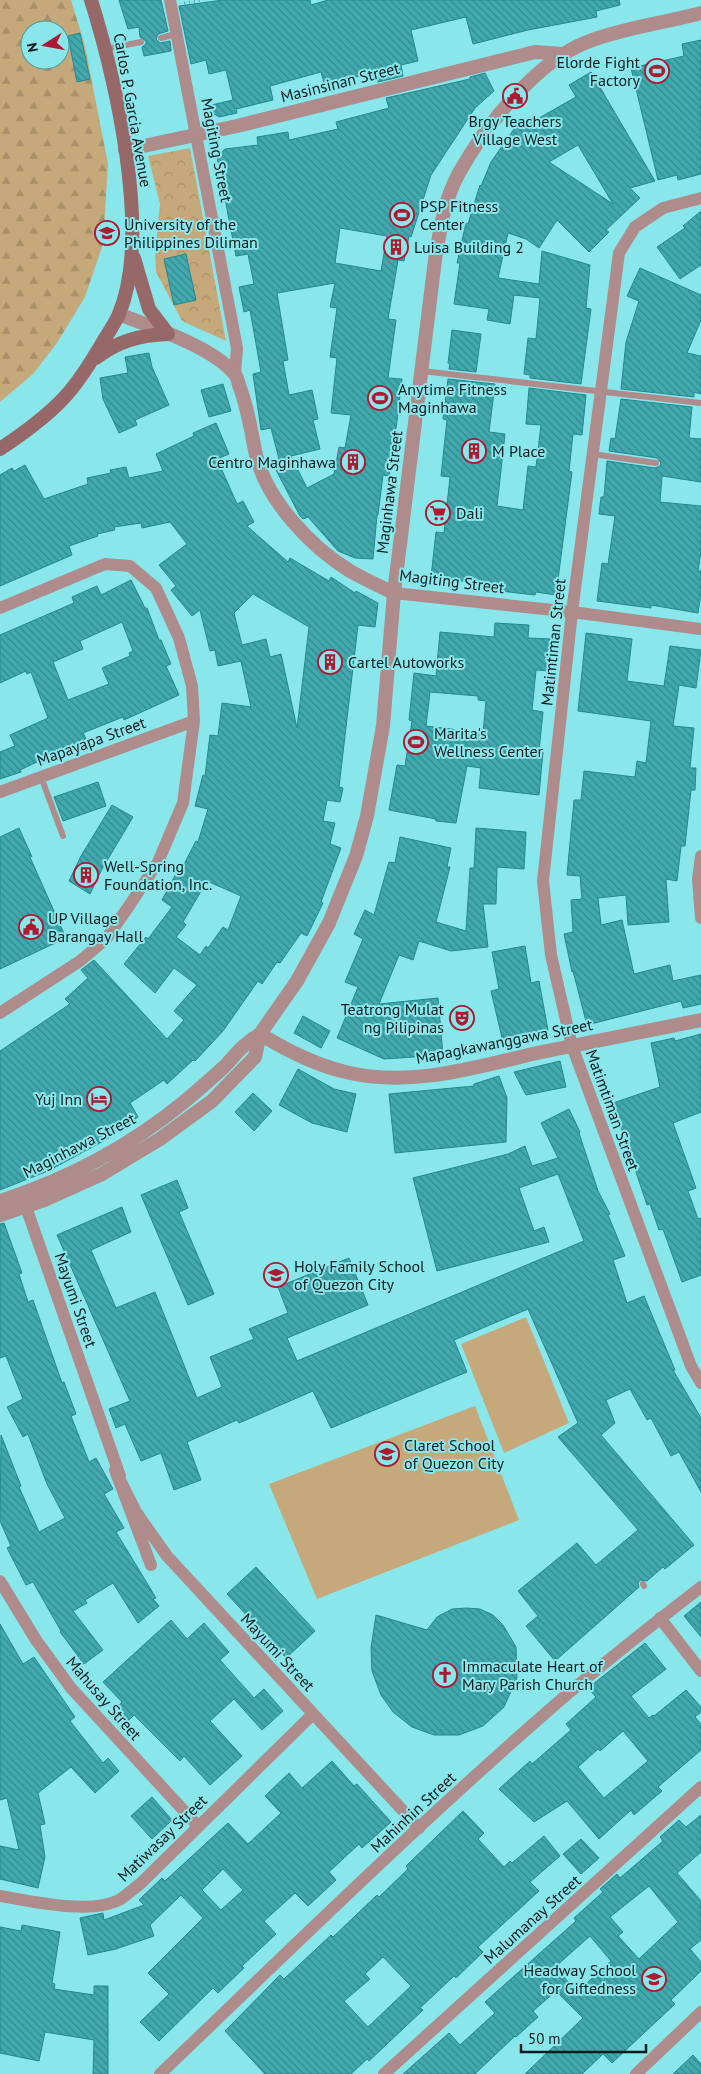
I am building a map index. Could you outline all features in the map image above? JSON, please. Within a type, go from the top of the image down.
[{"type":"main road","name":"Carlos P. Garcia Avenue","points":[[0,449],[60,401],[91,362],[119,314],[130,268],[131,199],[125,150],[105,49],[91,0]]},
{"type":"main road","points":[[131,245],[149,309],[168,334]]},
{"type":"main road","points":[[91,362],[108,349],[127,340],[147,335],[168,334]]},
{"type":"street","name":"Magiting Street","points":[[170,0],[237,348],[235,373],[247,406],[257,457],[277,500],[298,527],[325,554],[351,572],[394,593],[572,612],[701,629]]},
{"type":"street","name":"Maginhawa Street","points":[[0,1215],[102,1174],[168,1134],[212,1101],[255,1057],[260,1034],[312,957],[329,923],[356,856],[372,794],[383,726],[394,593],[440,231],[445,208],[459,174],[490,127],[508,106],[537,75],[563,54],[587,42],[701,13]]},
{"type":"street","name":"Masinsinan Street","points":[[125,150],[197,135],[535,52],[563,54]]},
{"type":"street","name":"Matimtiman Street","points":[[701,198],[664,208],[635,227],[619,253],[572,612],[543,881],[551,955],[572,1046],[691,1366],[701,1384]]},
{"type":"street","points":[[119,314],[201,349],[220,360],[235,373]]},
{"type":"street","points":[[0,608],[104,564],[130,566],[156,588],[180,638],[192,686],[194,721],[183,803],[158,862],[130,906],[106,939],[80,961],[0,1013]]},
{"type":"street","name":"Mapayapa Street","points":[[0,792],[194,721]]},
{"type":"street","points":[[701,856],[698,879],[701,918]]},
{"type":"street","name":"Mapagkawanggawa Street","points":[[260,1034],[297,1056],[323,1066],[351,1074],[386,1078],[427,1076],[701,1020]]},
{"type":"street","name":"Maginhawa Street","points":[[0,1201],[70,1173],[119,1148],[152,1128],[205,1084],[243,1045],[260,1034]]},
{"type":"street","name":"Mayumi Street","points":[[26,1206],[98,1414],[122,1480],[125,1490],[128,1499],[145,1546],[151,1565],[115,1470],[123,1486],[127,1494],[136,1512],[167,1556],[419,1828]]},
{"type":"street","name":"Mahusay Street","points":[[0,1580],[36,1640],[70,1688],[198,1826]]},
{"type":"street","name":"Mahinhin Street","points":[[160,2074],[419,1828],[571,1691],[660,1618],[701,1588]]},
{"type":"street","points":[[660,1618],[701,1671]]},
{"type":"street","name":"Matiwasay Street","points":[[0,1896],[68,1906],[102,1905],[118,1900],[140,1884],[313,1714]]},
{"type":"street","name":"Malumanay Street","points":[[384,2074],[701,1788]]},
{"type":"street","points":[[636,2074],[701,2012]]},
{"type":"lane","points":[[161,38],[176,34]]},
{"type":"lane","points":[[105,49],[141,42]]},
{"type":"lane","points":[[422,371],[600,393],[701,403]]},
{"type":"lane","points":[[592,454],[656,463]]},
{"type":"lane","points":[[41,777],[63,836]]},
{"type":"green space","points":[[0,0],[71,0],[85,46],[108,164],[103,244],[85,297],[57,343],[33,374],[0,402]]},
{"type":"green space","points":[[190,148],[226,341],[182,321],[156,272],[155,255],[160,204],[148,156]]},
{"type":"green space","points":[[526,1317],[569,1423],[504,1453],[461,1344]]},
{"type":"green space","points":[[475,1406],[519,1520],[317,1599],[269,1484]]},
{"type":"building","points":[[119,0],[161,0],[168,31],[158,34],[156,39],[160,43],[170,41],[171,51],[144,56],[142,47],[146,44],[146,41],[140,37],[139,27],[128,29]]},
{"type":"building","points":[[223,0],[310,0],[311,5],[328,0],[619,0],[620,5],[596,11],[597,17],[528,30],[473,44],[466,17],[411,30],[418,61],[401,65],[403,76],[378,82],[376,71],[325,86],[321,72],[270,86],[273,100],[236,109],[237,113],[219,117],[203,107],[233,100],[226,70],[209,74],[206,60],[191,64],[179,6]]},
{"type":"building","points":[[80,33],[90,79],[77,82],[70,46],[70,36]]},
{"type":"building","points":[[701,40],[701,174],[678,180],[677,175],[658,180],[631,68],[684,56],[682,44]]},
{"type":"building","points":[[591,72],[655,181],[630,188],[640,198],[606,230],[609,232],[589,252],[557,220],[539,248],[526,239],[508,233],[498,278],[539,284],[542,251],[590,265],[586,308],[591,309],[581,384],[530,378],[530,375],[524,374],[528,338],[536,339],[540,298],[514,295],[510,324],[487,320],[489,309],[454,304],[460,263],[457,263],[466,223],[468,224],[480,185],[491,162],[519,122],[525,126],[576,97],[569,85]],"holes":[[[578,145],[613,204],[549,162]]]},
{"type":"building","points":[[485,73],[494,91],[475,108],[431,175],[411,237],[409,236],[404,261],[398,260],[388,319],[396,320],[388,378],[402,379],[397,421],[389,476],[383,475],[373,559],[355,558],[338,551],[308,517],[303,519],[300,516],[274,466],[280,463],[271,428],[261,430],[253,374],[261,372],[250,310],[244,312],[239,287],[254,284],[248,254],[236,256],[217,157],[225,149],[258,145],[257,137],[288,132],[289,140],[338,129],[336,122],[389,108],[386,98],[470,79],[470,77]],"holes":[[[340,228],[387,236],[381,271],[335,263]],[[335,283],[330,307],[337,308],[330,357],[337,358],[331,413],[351,415],[345,448],[339,447],[334,474],[307,488],[291,456],[320,449],[313,420],[318,419],[312,390],[289,395],[283,361],[288,360],[277,293]]]},
{"type":"building","points":[[701,211],[701,265],[680,279],[657,247],[685,228],[683,226]]},
{"type":"building","points":[[186,254],[196,300],[174,305],[164,259]]},
{"type":"building","points":[[640,268],[701,295],[701,320],[687,353],[701,356],[701,394],[694,392],[694,397],[621,389],[626,342],[639,301],[627,296]]},
{"type":"building","points":[[452,330],[481,334],[476,372],[449,369]]},
{"type":"building","points":[[149,353],[152,367],[169,405],[135,420],[137,425],[119,433],[103,399],[100,378],[128,373],[125,357]]},
{"type":"building","points":[[448,379],[495,384],[489,432],[505,434],[497,506],[523,510],[528,466],[536,467],[541,425],[526,424],[529,388],[586,395],[582,435],[573,434],[569,471],[572,472],[556,595],[536,592],[535,595],[500,591],[501,586],[431,577],[436,532],[444,533],[450,477],[441,476],[447,420],[443,419]]},
{"type":"building","points":[[223,384],[231,411],[209,417],[201,390]]},
{"type":"building","points":[[621,399],[692,407],[689,438],[701,439],[701,482],[662,476],[660,502],[701,506],[701,552],[698,571],[701,571],[701,593],[698,613],[651,605],[651,608],[597,601],[602,563],[608,564],[615,516],[599,514],[601,497],[604,497],[607,461],[655,468],[660,466],[661,463],[657,458],[609,451],[611,438],[615,439]]},
{"type":"building","points":[[216,423],[229,454],[217,459],[237,504],[243,501],[254,522],[247,526],[288,562],[290,558],[329,581],[331,577],[355,593],[356,591],[378,603],[375,627],[358,625],[339,787],[343,788],[340,802],[327,800],[323,821],[335,823],[330,844],[341,848],[321,902],[323,903],[307,936],[301,933],[280,963],[277,962],[262,984],[258,981],[223,1031],[195,1061],[193,1060],[167,1084],[164,1080],[130,1103],[138,1117],[109,1136],[109,1138],[48,1171],[0,1190],[0,1051],[70,1004],[65,999],[88,978],[81,970],[94,960],[167,1039],[184,1020],[174,1011],[197,985],[174,968],[155,993],[124,964],[146,937],[148,939],[172,907],[162,900],[178,870],[180,872],[196,841],[198,842],[208,809],[195,806],[203,775],[205,776],[210,735],[218,736],[222,703],[251,707],[241,661],[218,666],[215,650],[210,651],[200,610],[192,616],[171,590],[176,586],[159,565],[187,544],[170,522],[142,528],[141,523],[114,527],[115,530],[97,534],[98,536],[69,546],[72,555],[0,586],[0,475],[12,468],[14,471],[25,465],[44,499],[88,484],[87,478],[111,473],[110,470],[126,467],[129,478],[163,471],[156,454],[194,436],[193,433]],"holes":[[[253,594],[309,627],[297,728],[281,654],[270,657],[266,639],[242,645],[234,613]],[[207,881],[241,896],[228,930],[223,927],[208,948],[206,946],[200,955],[176,937],[186,925],[183,922]]]},
{"type":"building","points":[[131,580],[145,608],[147,608],[159,640],[161,640],[171,664],[166,666],[179,695],[124,720],[123,717],[83,733],[86,739],[20,770],[21,772],[0,779],[0,752],[15,746],[10,735],[48,718],[31,672],[27,674],[26,671],[0,683],[0,635],[74,603],[72,597],[97,586],[101,595]],"holes":[[[122,622],[133,651],[129,653],[130,656],[102,668],[109,684],[68,700],[53,662],[83,649],[80,641]]]},
{"type":"building","points":[[495,623],[529,625],[528,638],[551,639],[549,671],[536,670],[532,710],[543,712],[539,751],[543,752],[539,795],[479,788],[481,768],[467,766],[456,823],[436,821],[436,819],[389,810],[397,765],[405,766],[412,721],[409,720],[414,673],[436,676],[440,632],[494,637]],"holes":[[[430,692],[478,696],[478,700],[486,701],[483,733],[426,726]]]},
{"type":"building","points":[[586,633],[632,639],[627,681],[664,686],[670,646],[701,650],[696,688],[679,685],[673,726],[694,728],[690,768],[696,768],[695,790],[691,790],[685,846],[681,846],[677,881],[666,879],[669,922],[628,925],[626,895],[598,898],[601,925],[622,920],[634,974],[670,965],[673,981],[701,975],[701,1004],[683,1008],[681,1001],[587,1025],[572,972],[564,934],[573,932],[571,900],[582,899],[580,876],[567,875],[574,800],[581,800],[584,771],[635,777],[637,761],[646,763],[651,721],[578,711]]},
{"type":"building","points":[[98,782],[106,806],[63,821],[54,797]]},
{"type":"building","points":[[112,805],[133,817],[102,869],[90,894],[69,881],[81,856]]},
{"type":"building","points":[[19,828],[66,938],[0,969],[0,837]]},
{"type":"building","points":[[476,828],[526,832],[524,869],[497,867],[496,904],[483,904],[488,947],[451,951],[419,941],[413,960],[399,955],[379,1004],[438,998],[443,1055],[384,1059],[337,1038],[358,987],[345,982],[363,939],[354,934],[365,910],[374,915],[389,862],[395,863],[400,837],[451,848],[447,867],[450,867],[436,922],[466,931],[470,868],[474,868]]},
{"type":"building","points":[[525,946],[531,983],[539,981],[548,1030],[503,1042],[491,991],[499,989],[492,952]]},
{"type":"building","points":[[303,1016],[330,1031],[321,1048],[294,1033]]},
{"type":"building","points":[[701,1034],[701,1112],[673,1123],[696,1188],[688,1191],[698,1219],[701,1218],[701,1275],[682,1282],[663,1229],[659,1230],[650,1204],[647,1205],[613,1103],[660,1087],[651,1043],[674,1038],[675,1041]]},
{"type":"building","points":[[560,1061],[566,1087],[526,1095],[514,1072]]},
{"type":"building","points":[[298,1069],[334,1089],[356,1094],[347,1132],[312,1123],[279,1105]]},
{"type":"building","points":[[499,1076],[507,1098],[506,1142],[395,1153],[389,1094],[474,1086],[474,1084]]},
{"type":"building","points":[[253,1093],[272,1111],[254,1131],[235,1112]]},
{"type":"building","points":[[569,1109],[580,1132],[598,1191],[610,1214],[608,1215],[625,1256],[613,1260],[627,1303],[644,1296],[675,1370],[673,1370],[701,1418],[701,1492],[679,1452],[671,1456],[651,1418],[647,1420],[630,1389],[606,1400],[615,1423],[601,1435],[694,1545],[647,1581],[640,1580],[638,1583],[639,1587],[555,1661],[526,1626],[538,1616],[518,1591],[577,1543],[596,1565],[638,1530],[558,1437],[578,1423],[528,1309],[454,1340],[467,1372],[331,1428],[313,1391],[239,1423],[237,1420],[187,1442],[201,1480],[174,1490],[161,1453],[141,1461],[125,1424],[116,1428],[109,1409],[130,1401],[57,1235],[122,1207],[131,1232],[91,1250],[116,1308],[155,1292],[197,1398],[222,1387],[210,1357],[254,1339],[249,1329],[288,1313],[278,1287],[349,1258],[368,1305],[287,1338],[297,1361],[584,1241],[558,1174],[519,1188],[534,1231],[544,1227],[549,1242],[437,1271],[413,1178],[508,1154],[525,1146],[532,1166],[558,1158],[541,1123]]},
{"type":"building","points":[[177,1180],[188,1208],[179,1212],[214,1294],[188,1305],[141,1195]]},
{"type":"building","points":[[4,1223],[22,1273],[19,1274],[28,1302],[33,1300],[62,1383],[64,1382],[76,1414],[71,1416],[89,1462],[96,1458],[113,1489],[104,1494],[124,1528],[116,1532],[156,1598],[153,1599],[159,1606],[138,1623],[113,1583],[85,1600],[87,1603],[73,1611],[103,1650],[84,1664],[60,1632],[33,1582],[26,1585],[7,1548],[11,1546],[0,1521],[1,1435],[21,1486],[19,1487],[39,1532],[65,1518],[47,1484],[28,1434],[23,1437],[7,1407],[23,1399],[6,1356],[0,1358],[0,1224]]},
{"type":"building","points":[[256,1567],[315,1631],[286,1658],[227,1594]]},
{"type":"building","points":[[701,1602],[701,1637],[684,1616]]},
{"type":"building","name":"Immaculate Heart of Mary Parish Church","points":[[452,1609],[480,1609],[493,1615],[503,1625],[516,1647],[517,1678],[504,1707],[483,1726],[459,1735],[434,1735],[412,1727],[393,1712],[381,1695],[372,1671],[371,1648],[376,1615],[427,1630],[437,1617]]},
{"type":"building","points":[[171,1620],[187,1639],[204,1623],[229,1652],[220,1660],[254,1698],[264,1689],[283,1711],[262,1730],[234,1699],[210,1721],[242,1756],[210,1785],[184,1756],[180,1761],[134,1715],[128,1721],[116,1708],[122,1702],[103,1682]]},
{"type":"building","points":[[0,1624],[23,1664],[34,1657],[75,1717],[70,1721],[103,1763],[108,1758],[119,1771],[95,1793],[71,1767],[38,1793],[45,1824],[40,1825],[45,1857],[38,1888],[0,1879],[0,1846],[19,1850],[7,1798],[0,1800]]},
{"type":"building","points":[[645,1643],[666,1669],[631,1696],[649,1718],[686,1690],[701,1707],[701,1712],[695,1717],[701,1724],[701,1750],[658,1787],[662,1791],[634,1815],[631,1810],[599,1839],[567,1801],[534,1822],[499,1789],[530,1761],[532,1764],[571,1730],[566,1724],[596,1697],[588,1688]],"holes":[[[623,1731],[648,1761],[604,1798],[578,1767],[598,1749],[600,1751]]]},
{"type":"building","points":[[332,1761],[354,1786],[357,1784],[391,1822],[362,1848],[359,1844],[329,1872],[336,1880],[308,1906],[295,1893],[264,1921],[276,1934],[242,1966],[244,1968],[218,1993],[213,1988],[159,2041],[140,2022],[169,1994],[148,1973],[203,1918],[181,1895],[150,1925],[154,1936],[116,1949],[88,1955],[80,1918],[103,1913],[104,1920],[144,1905],[139,1900],[162,1878],[165,1881],[228,1823],[248,1844],[281,1813],[265,1796],[289,1773],[302,1788]],"holes":[[[223,1869],[243,1890],[221,1910],[202,1890]]]},
{"type":"building","points":[[152,1797],[172,1820],[152,1839],[131,1816]]},
{"type":"building","points":[[463,1811],[484,1833],[478,1839],[504,1867],[510,1861],[512,1863],[544,1836],[560,1856],[530,1882],[539,1891],[478,1947],[483,1952],[420,2008],[423,2010],[369,2061],[367,2059],[351,2074],[265,2074],[225,2031],[280,1975],[284,1979],[331,1935],[333,1937],[377,1895],[379,1897],[408,1869],[406,1866]],"holes":[[[383,1957],[411,1986],[368,2027],[344,2001],[370,1979],[365,1974]]]},
{"type":"building","points":[[701,1815],[701,1852],[677,1873],[701,1901],[701,1940],[690,1949],[701,1962],[701,1971],[671,2000],[675,2004],[612,2063],[603,2054],[582,2074],[525,2074],[583,2018],[556,1991],[533,2011],[538,2017],[475,2074],[403,2074],[449,2033],[460,2045],[495,2013],[485,2002],[576,1921],[574,1918],[603,1892],[600,1889],[617,1874],[620,1878],[663,1841],[660,1837],[679,1820],[686,1827]],"holes":[[[649,1886],[678,1922],[639,1959],[618,1936],[623,1932],[610,1917]],[[590,1936],[611,1961],[577,1992],[555,1967]]]},
{"type":"building","points":[[581,1839],[599,1858],[581,1874],[563,1854]]},
{"type":"building","points":[[22,1925],[60,1932],[52,1983],[55,1984],[54,1989],[94,1995],[94,1986],[108,1986],[108,2074],[93,2074],[94,2040],[45,2032],[39,2061],[0,2053],[0,1927],[21,1931]]},
{"type":"building","points":[[693,2055],[701,2064],[701,2074],[673,2074]]},
{"type":"place","name":"Elorde Fight Factory","points":[[657,71]]},
{"type":"place","name":"Brgy Teachers Village West","points":[[515,96]]},
{"type":"place","name":"PSP Fitness Center","points":[[402,215]]},
{"type":"place","name":"University of the Philippines Diliman","points":[[107,233]]},
{"type":"place","name":"Luisa Building 2","points":[[396,247]]},
{"type":"place","name":"Anytime Fitness Maginhawa","points":[[380,398]]},
{"type":"place","name":"M Place","points":[[474,451]]},
{"type":"place","name":"Centro Maginhawa","points":[[353,462]]},
{"type":"place","name":"Dali","points":[[438,513]]},
{"type":"place","name":"Cartel Autoworks","points":[[330,662]]},
{"type":"place","name":"Marita's Wellness Center","points":[[416,742]]},
{"type":"place","name":"Well-Spring Foundation, Inc.","points":[[86,875]]},
{"type":"place","name":"UP Village Barangay Hall","points":[[31,927]]},
{"type":"place","name":"Teatrong Mulat ng Pilipinas","points":[[462,1018]]},
{"type":"place","name":"Yuj Inn","points":[[99,1099]]},
{"type":"place","name":"Holy Family School of Quezon City","points":[[276,1275]]},
{"type":"place","name":"Claret School of Quezon City","points":[[387,1454]]},
{"type":"place","name":"Immaculate Heart of Mary Parish Church","points":[[445,1675]]},
{"type":"place","name":"Headway School for Giftedness","points":[[654,1979]]}]
